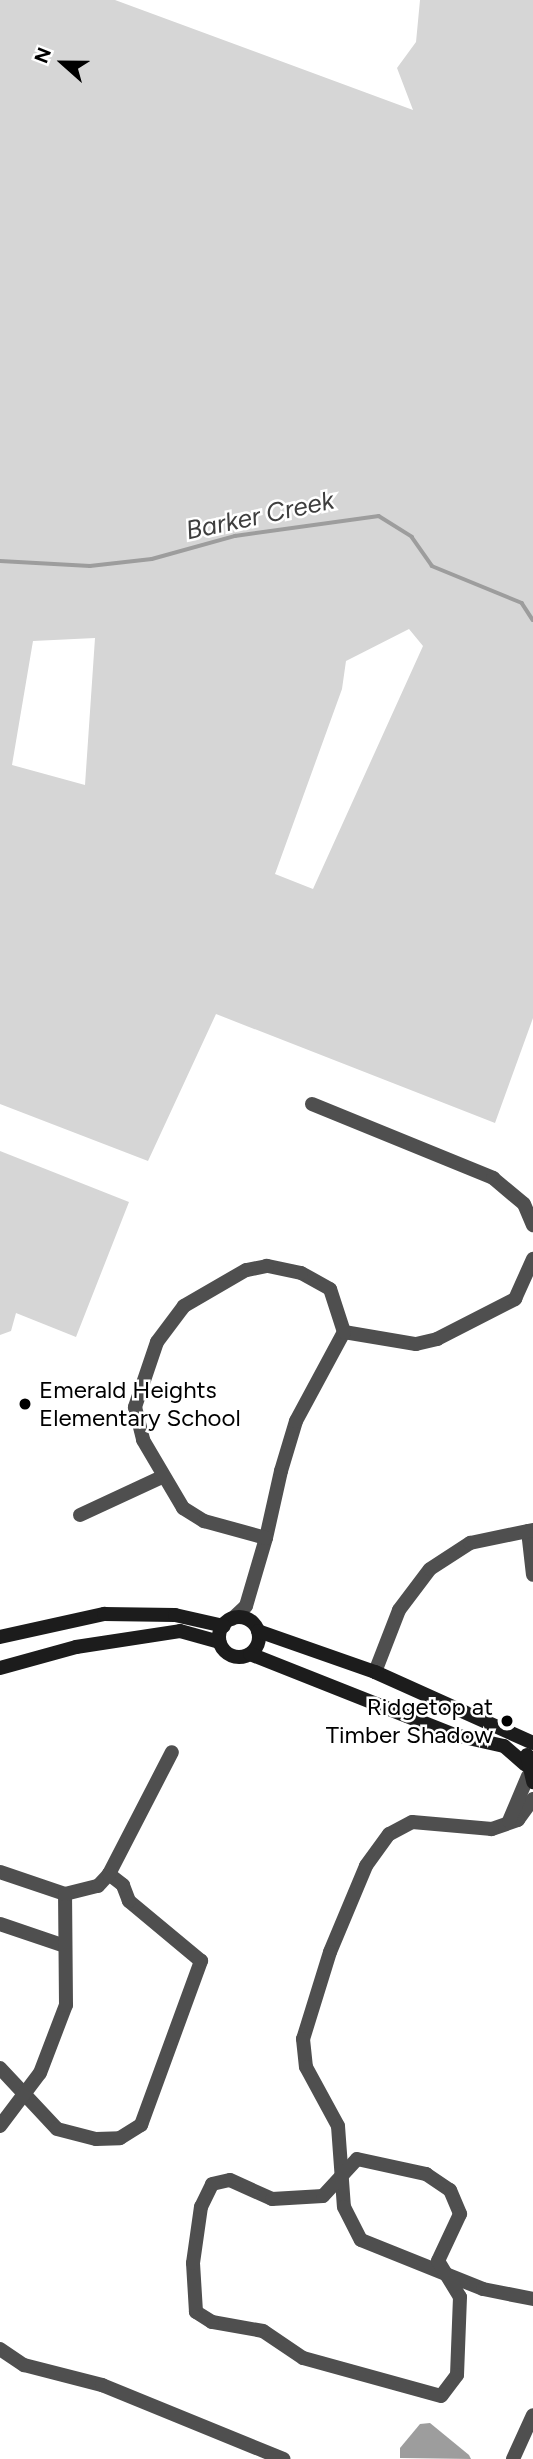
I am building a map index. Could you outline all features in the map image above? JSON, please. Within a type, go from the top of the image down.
[{"type":"main road","points":[[0,1637],[104,1614],[176,1615],[254,1626],[375,1672],[533,1745],[528,1774]]},
{"type":"main road","points":[[220,1642],[228,1622]]},
{"type":"main road","points":[[250,1654],[254,1626]]},
{"type":"main road","points":[[0,1668],[41,1654],[172,1632],[220,1642],[230,1655],[250,1654],[455,1735],[504,1746],[528,1774]]},
{"type":"street","points":[[312,1104],[493,1178],[524,1204],[533,1225]]},
{"type":"street","points":[[344,1332],[416,1344],[437,1339],[489,1317],[515,1298],[533,1259]]},
{"type":"street","points":[[228,1622],[246,1606],[266,1538],[296,1421],[344,1332],[330,1289],[284,1268],[246,1270],[197,1296],[158,1342],[137,1394],[136,1420],[162,1477],[192,1515],[266,1538]]},
{"type":"street","points":[[80,1516],[162,1477]]},
{"type":"street","points":[[375,1672],[399,1610],[430,1569],[470,1543],[530,1530],[533,1575]]},
{"type":"street","points":[[246,1606],[254,1626]]},
{"type":"street","points":[[0,1872],[65,1894],[98,1886],[108,1874],[173,1752]]},
{"type":"street","points":[[509,1821],[528,1774]]},
{"type":"street","points":[[533,1799],[518,1820],[492,1829],[412,1822],[389,1834],[366,1866],[312,1993],[303,2039],[306,2067],[338,2126],[344,2207],[361,2240],[447,2276],[533,2299]]},
{"type":"street","points":[[0,2068],[58,2129],[96,2139],[120,2138],[141,2125],[153,2103],[201,1961],[130,1901],[123,1885],[108,1874]]},
{"type":"street","points":[[0,2126],[40,2073],[66,2005],[62,1945],[65,1894]]},
{"type":"street","points":[[0,1924],[62,1945]]},
{"type":"street","points":[[357,2159],[383,2162],[426,2174],[450,2190],[460,2214],[438,2261],[460,2297],[457,2375],[441,2396],[303,2358],[263,2331],[212,2322],[196,2312],[193,2263],[201,2207],[212,2184],[230,2180],[272,2199],[323,2196],[342,2174],[357,2159]]},
{"type":"street","points":[[0,2349],[24,2365],[102,2385],[283,2459]]},
{"type":"street","points":[[513,2459],[533,2415]]},
{"type":"shaded area","points":[[0,0],[115,0],[413,110],[397,68],[416,42],[420,0],[533,0],[533,1018],[495,1123],[216,1014],[148,1161],[0,1104]],"holes":[[[409,629],[423,646],[313,889],[275,874],[342,689],[346,661]],[[95,638],[85,785],[12,765],[33,641]]]},
{"type":"shaded area","points":[[0,1151],[129,1202],[76,1337],[16,1313],[11,1331],[0,1335]]},
{"type":"shaded area","points":[[430,2423],[471,2459],[400,2458],[400,2448],[420,2424]]},
{"type":"waterway","name":"Barker Creek","points":[[0,561],[90,566],[152,559],[235,536],[379,516],[412,537],[432,566],[522,603],[533,620]]},
{"type":"place","name":"Emerald Heights Elementary School","points":[[25,1404]]},
{"type":"place","name":"Ridgetop at Timber Shadow","points":[[507,1721]]}]
